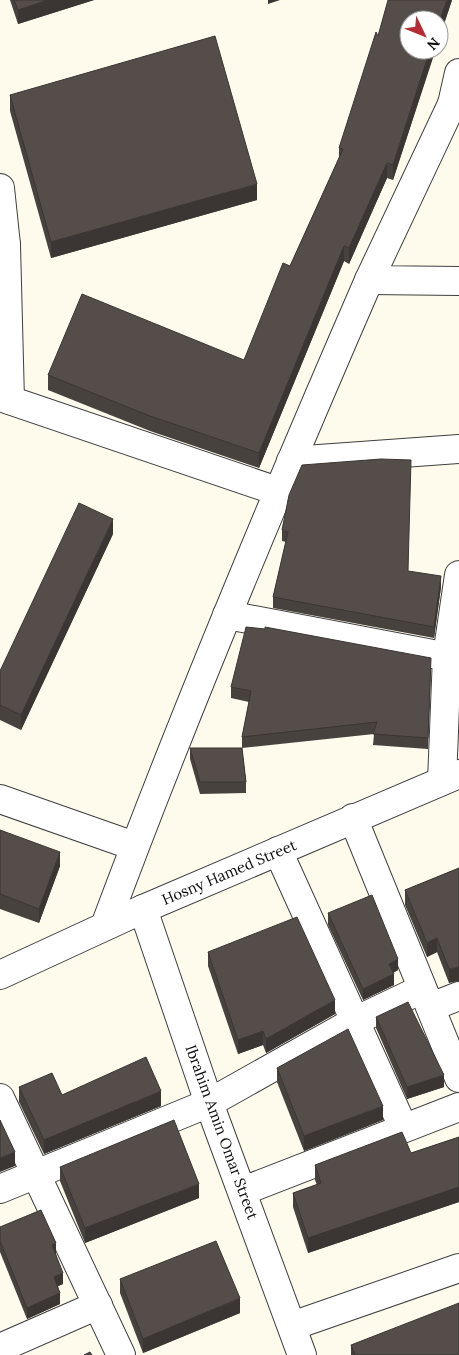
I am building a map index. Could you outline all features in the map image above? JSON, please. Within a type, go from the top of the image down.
[{"type":"street","points":[[104,926],[134,846],[277,490],[369,280],[455,105],[459,73]]},
{"type":"street","points":[[0,188],[3,244],[5,398],[277,490]]},
{"type":"street","points":[[369,280],[459,281]]},
{"type":"street","points":[[291,461],[459,449]]},
{"type":"street","points":[[450,777],[453,657],[459,575]]},
{"type":"street","points":[[227,615],[453,657]]},
{"type":"street","name":"Hosny Hamed Street","points":[[0,975],[104,926],[450,777]]},
{"type":"street","points":[[0,799],[134,846]]},
{"type":"street","points":[[353,818],[459,1078]]},
{"type":"street","points":[[278,851],[403,1127]]},
{"type":"street","name":"Ibrahim Amin Omar Street","points":[[143,909],[209,1103],[302,1355]]},
{"type":"street","points":[[0,1189],[209,1103],[354,1021],[426,998],[459,996]]},
{"type":"street","points":[[0,1098],[121,1355]]},
{"type":"street","points":[[243,1191],[403,1127],[459,1107]]},
{"type":"street","points":[[292,1326],[459,1268]]},
{"type":"street","points":[[2,1348],[98,1305]]},
{"type":"building","points":[[14,0],[48,0],[18,10]]},
{"type":"building","points":[[388,0],[447,0],[444,10],[399,10],[399,60],[427,60],[393,165],[387,163],[349,248],[344,246],[259,453],[150,416],[48,375],[82,294],[244,360],[283,263],[290,266],[343,149],[339,148],[376,32],[378,36]]},
{"type":"building","points":[[215,36],[257,184],[51,242],[10,95]]},
{"type":"building","points":[[381,459],[411,460],[408,571],[441,576],[434,627],[273,597],[288,532],[282,530],[289,495],[302,465]]},
{"type":"building","points":[[79,503],[113,519],[21,715],[0,705],[0,671]]},
{"type":"building","points":[[246,627],[265,629],[265,627],[431,658],[428,738],[373,734],[377,722],[242,737],[251,691],[231,687]]},
{"type":"building","points":[[190,748],[242,748],[246,782],[200,782]]},
{"type":"building","points":[[0,830],[60,852],[39,909],[0,894]]},
{"type":"building","points":[[459,868],[459,967],[449,969],[437,938],[427,943],[405,890]]},
{"type":"building","points":[[372,895],[398,959],[389,964],[394,974],[363,989],[328,913]]},
{"type":"building","points":[[297,917],[335,1000],[266,1039],[263,1031],[238,1040],[208,952]]},
{"type":"building","points":[[408,1002],[444,1075],[407,1087],[376,1017]]},
{"type":"building","points":[[348,1029],[383,1106],[304,1136],[277,1068]]},
{"type":"building","points":[[146,1057],[161,1091],[44,1140],[19,1087],[52,1073],[62,1095]]},
{"type":"building","points":[[0,1120],[15,1152],[0,1158]]},
{"type":"building","points":[[174,1120],[199,1184],[85,1228],[60,1167]]},
{"type":"building","points":[[402,1132],[411,1153],[459,1137],[459,1187],[308,1238],[293,1193],[321,1183],[315,1165]]},
{"type":"building","points":[[41,1210],[56,1243],[52,1245],[63,1273],[54,1277],[60,1293],[27,1308],[0,1241],[0,1227]]},
{"type":"building","points":[[216,1241],[240,1298],[143,1339],[120,1279]]},
{"type":"building","points":[[459,1303],[459,1355],[355,1355],[351,1345]]}]
